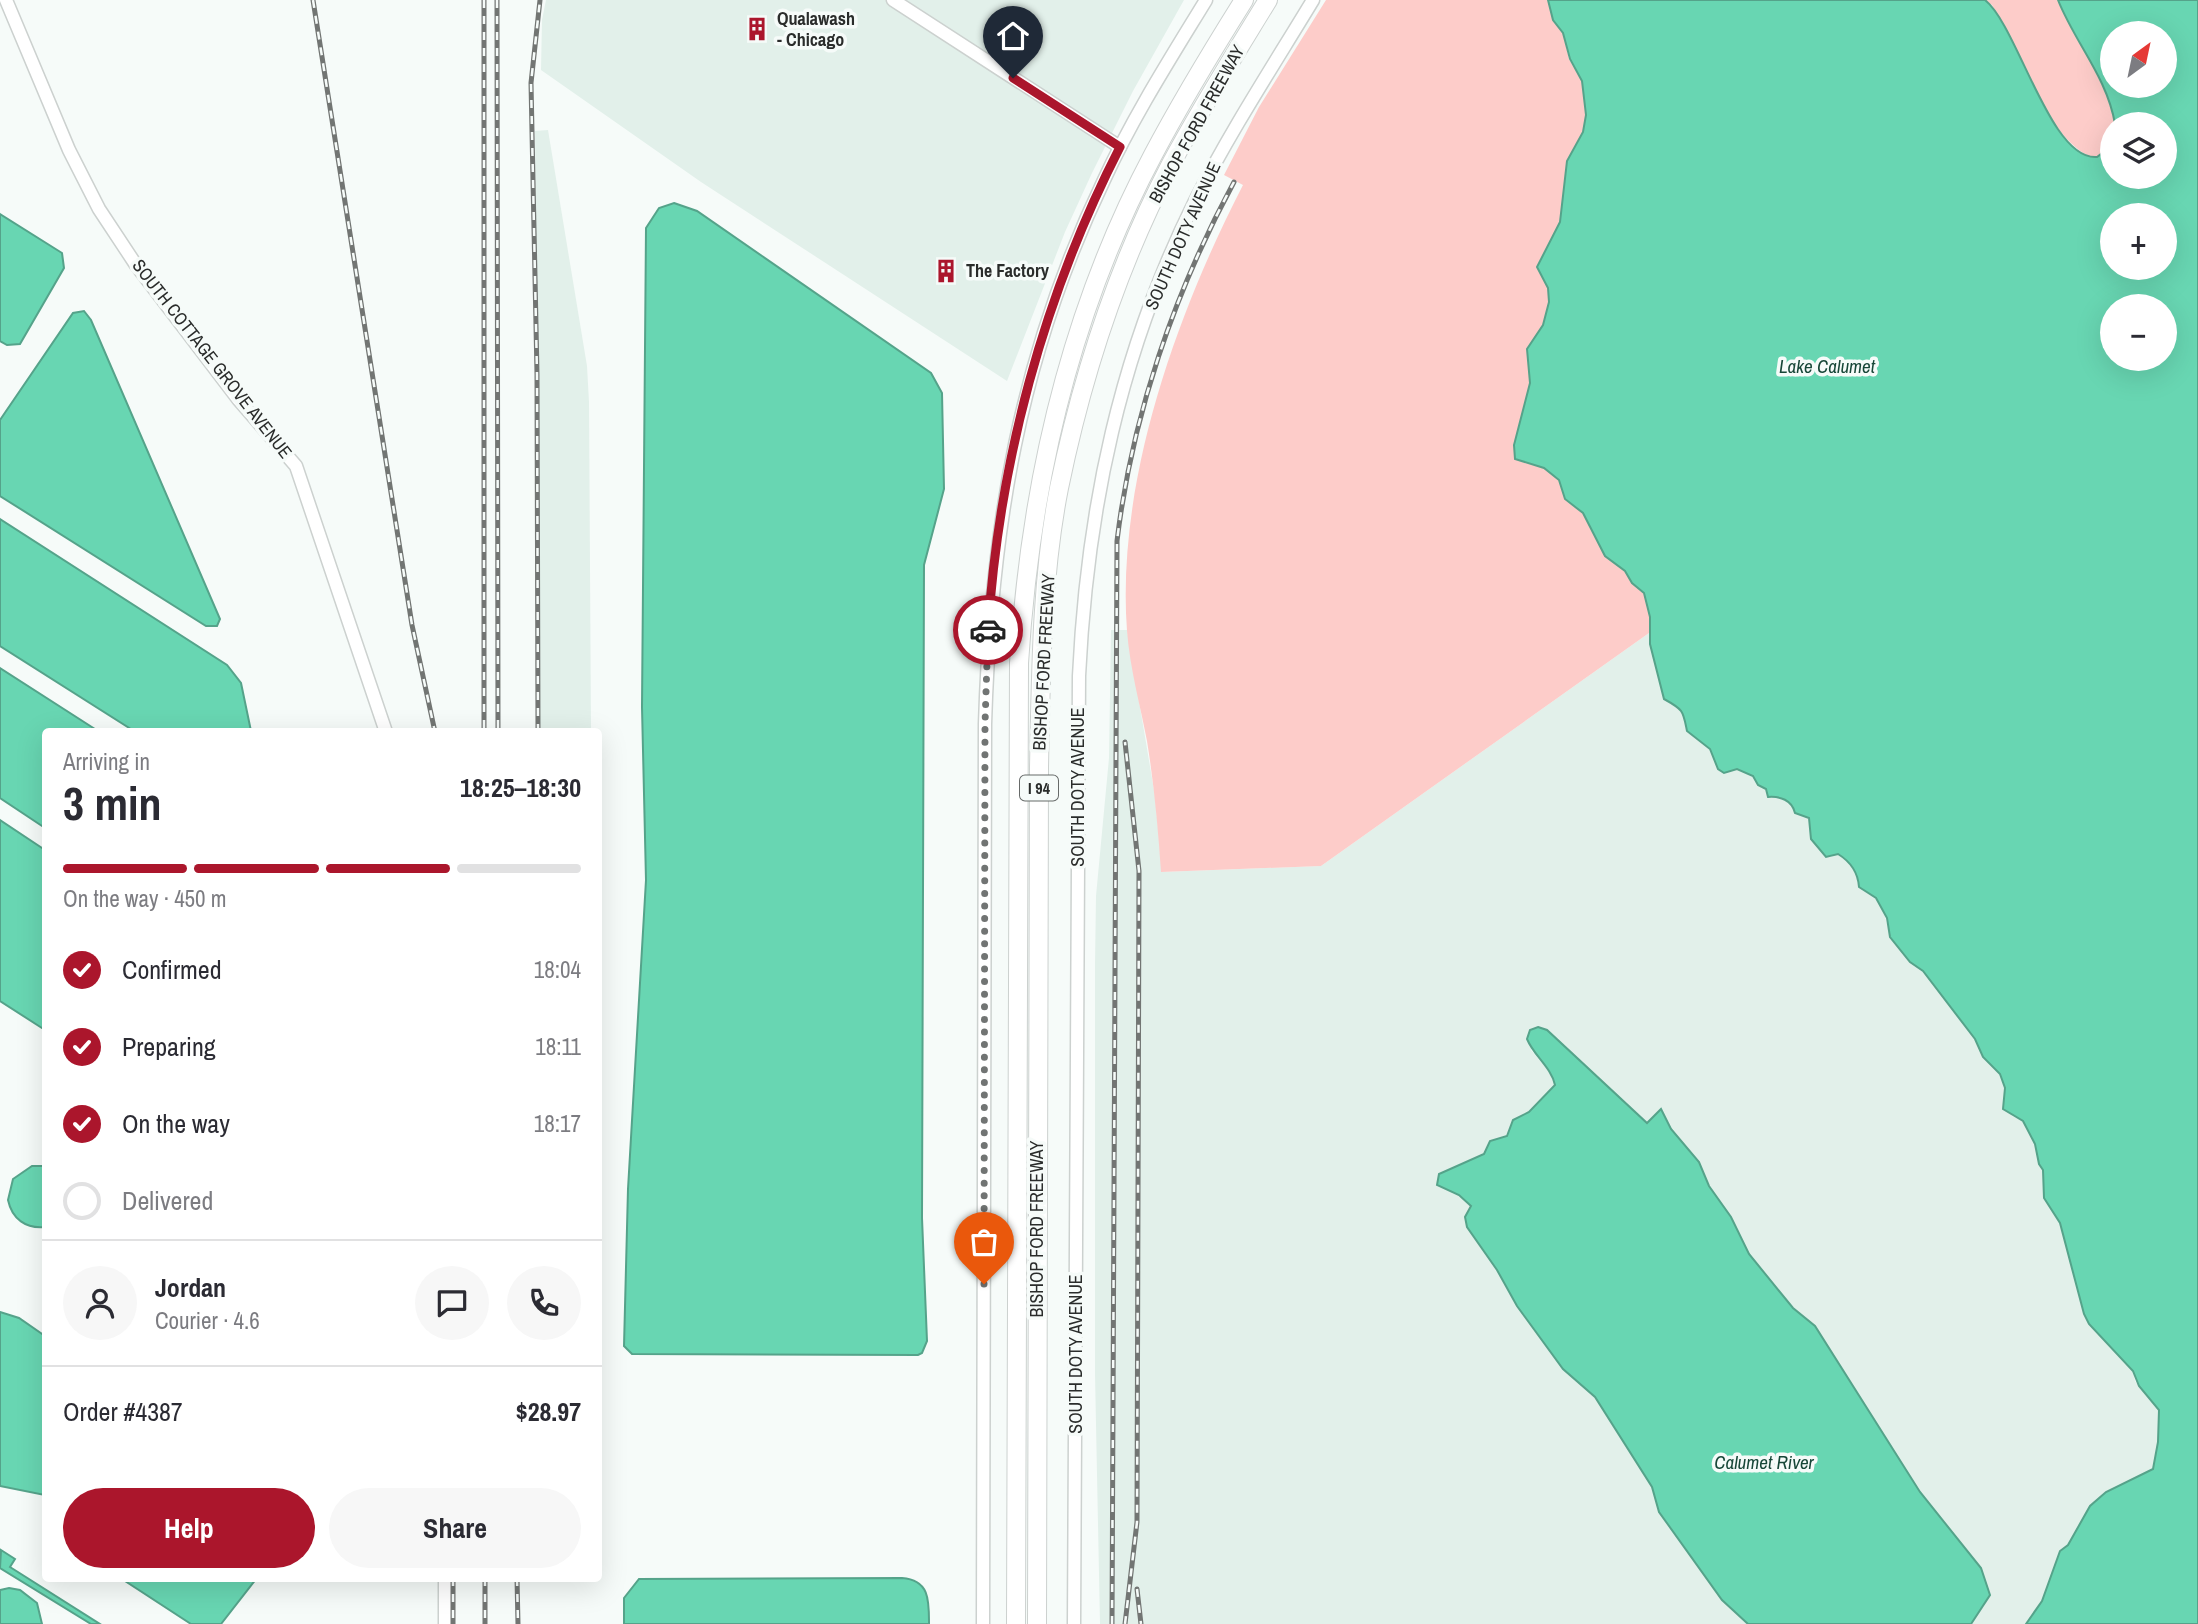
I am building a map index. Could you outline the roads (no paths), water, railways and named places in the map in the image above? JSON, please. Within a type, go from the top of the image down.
[{"type":"highway","name":"BISHOP FORD FREEWAY","points":[[1016,1624],[1018,699],[1023,606],[1032,525],[1066,372],[1104,263],[1152,156],[1244,0]]},
{"type":"highway","name":"BISHOP FORD FREEWAY","points":[[1037,1624],[1039,767],[1042,636],[1049,553],[1059,489],[1084,381],[1126,263],[1171,165],[1268,0]]},
{"type":"street","name":"SOUTH COTTAGE GROVE AVENUE","points":[[6,0],[69,150],[99,209],[136,265],[238,398],[296,466],[385,728]]},
{"type":"street","points":[[893,0],[1120,147]]},
{"type":"street","points":[[983,1624],[985,724],[992,580],[1006,478],[1039,347],[1075,244],[1120,147],[1206,0]]},
{"type":"street","name":"SOUTH DOTY AVENUE","points":[[1074,1624],[1079,676],[1093,515],[1122,393],[1170,257],[1213,166],[1313,0]]},
{"type":"street","points":[[445,1582],[445,1624]]},
{"type":"water","name":"Lake Calumet","points":[[1548,0],[1985,0],[2010,36],[2036,90],[2064,138],[2080,152],[2097,157],[2100,155],[2100,189],[2177,189],[2177,112],[2112,112],[2108,98],[2177,98],[2177,21],[2100,21],[2100,80],[2058,0],[2198,0],[2198,1624],[2026,1624],[2042,1601],[2060,1551],[2068,1545],[2090,1506],[2106,1492],[2153,1469],[2158,1442],[2159,1410],[2139,1386],[2133,1371],[2089,1324],[2084,1314],[2060,1223],[2044,1198],[2043,1170],[2035,1144],[2023,1121],[2003,1109],[2005,1088],[2000,1074],[1983,1057],[1975,1039],[1923,971],[1910,962],[1890,937],[1887,918],[1876,898],[1859,887],[1850,864],[1838,854],[1826,857],[1811,839],[1809,818],[1795,813],[1785,800],[1768,797],[1766,789],[1758,785],[1753,776],[1737,769],[1724,773],[1718,769],[1710,749],[1687,731],[1682,712],[1664,699],[1650,644],[1650,617],[1644,593],[1632,583],[1625,571],[1605,556],[1583,513],[1565,499],[1559,480],[1544,468],[1515,459],[1514,445],[1530,383],[1527,349],[1543,325],[1549,302],[1548,288],[1537,267],[1560,222],[1567,161],[1583,132],[1586,115],[1582,81],[1570,59],[1563,33],[1553,20]]},
{"type":"water","points":[[674,203],[697,211],[931,373],[942,393],[944,489],[924,565],[922,1218],[927,1341],[922,1353],[918,1355],[632,1354],[624,1346],[628,1189],[646,880],[642,707],[646,228],[659,208]]},
{"type":"water","points":[[0,214],[62,253],[64,268],[20,344],[7,345],[0,341]]},
{"type":"water","points":[[84,311],[91,320],[220,619],[217,626],[206,626],[0,496],[0,420],[73,313]]},
{"type":"water","points":[[0,519],[227,665],[241,683],[250,728],[129,728],[0,646]]},
{"type":"water","points":[[0,668],[93,728],[42,728],[42,826],[0,798]]},
{"type":"water","points":[[0,820],[42,848],[42,1028],[0,1001]]},
{"type":"water","name":"Calumet River","points":[[1538,1027],[1547,1030],[1647,1123],[1661,1109],[1671,1129],[1699,1162],[1709,1186],[1731,1217],[1749,1254],[1793,1308],[1815,1326],[1920,1492],[1981,1568],[1990,1595],[1971,1624],[1748,1624],[1722,1600],[1659,1512],[1652,1487],[1595,1397],[1563,1369],[1517,1306],[1497,1270],[1467,1227],[1465,1217],[1471,1206],[1459,1195],[1437,1185],[1439,1174],[1484,1154],[1490,1141],[1507,1136],[1513,1120],[1529,1112],[1555,1085],[1527,1039],[1530,1030]]},
{"type":"water","points":[[32,1166],[42,1166],[42,1227],[26,1224],[13,1213],[8,1200],[13,1179]]},
{"type":"water","points":[[0,1312],[19,1318],[42,1334],[42,1494],[0,1486]]},
{"type":"water","points":[[1,1550],[15,1559],[10,1567],[100,1624],[91,1624],[0,1568]]},
{"type":"water","points":[[902,1578],[923,1587],[928,1600],[929,1624],[624,1624],[624,1598],[639,1579]]},
{"type":"water","points":[[127,1582],[254,1582],[221,1624],[191,1624]]},
{"type":"water","points":[[0,1590],[20,1590],[37,1603],[42,1624],[0,1624]]},
{"type":"railway","points":[[313,0],[412,625],[434,728]]},
{"type":"railway","points":[[484,0],[484,728]]},
{"type":"railway","points":[[497,0],[498,728]]},
{"type":"railway","points":[[538,728],[537,374],[531,83],[540,0]]},
{"type":"railway","points":[[1112,1624],[1117,541],[1133,448],[1159,356],[1193,267],[1234,182]]},
{"type":"railway","points":[[1125,742],[1139,871],[1137,1522],[1125,1624]]},
{"type":"railway","points":[[453,1582],[453,1624]]},
{"type":"railway","points":[[485,1582],[485,1624]]},
{"type":"railway","points":[[517,1582],[518,1624]]},
{"type":"railway","points":[[1137,1589],[1141,1624]]},
{"type":"place","name":"Qualawash - Chicago","points":[[757,29]]},
{"type":"place","name":"The Factory","points":[[946,271]]}]
